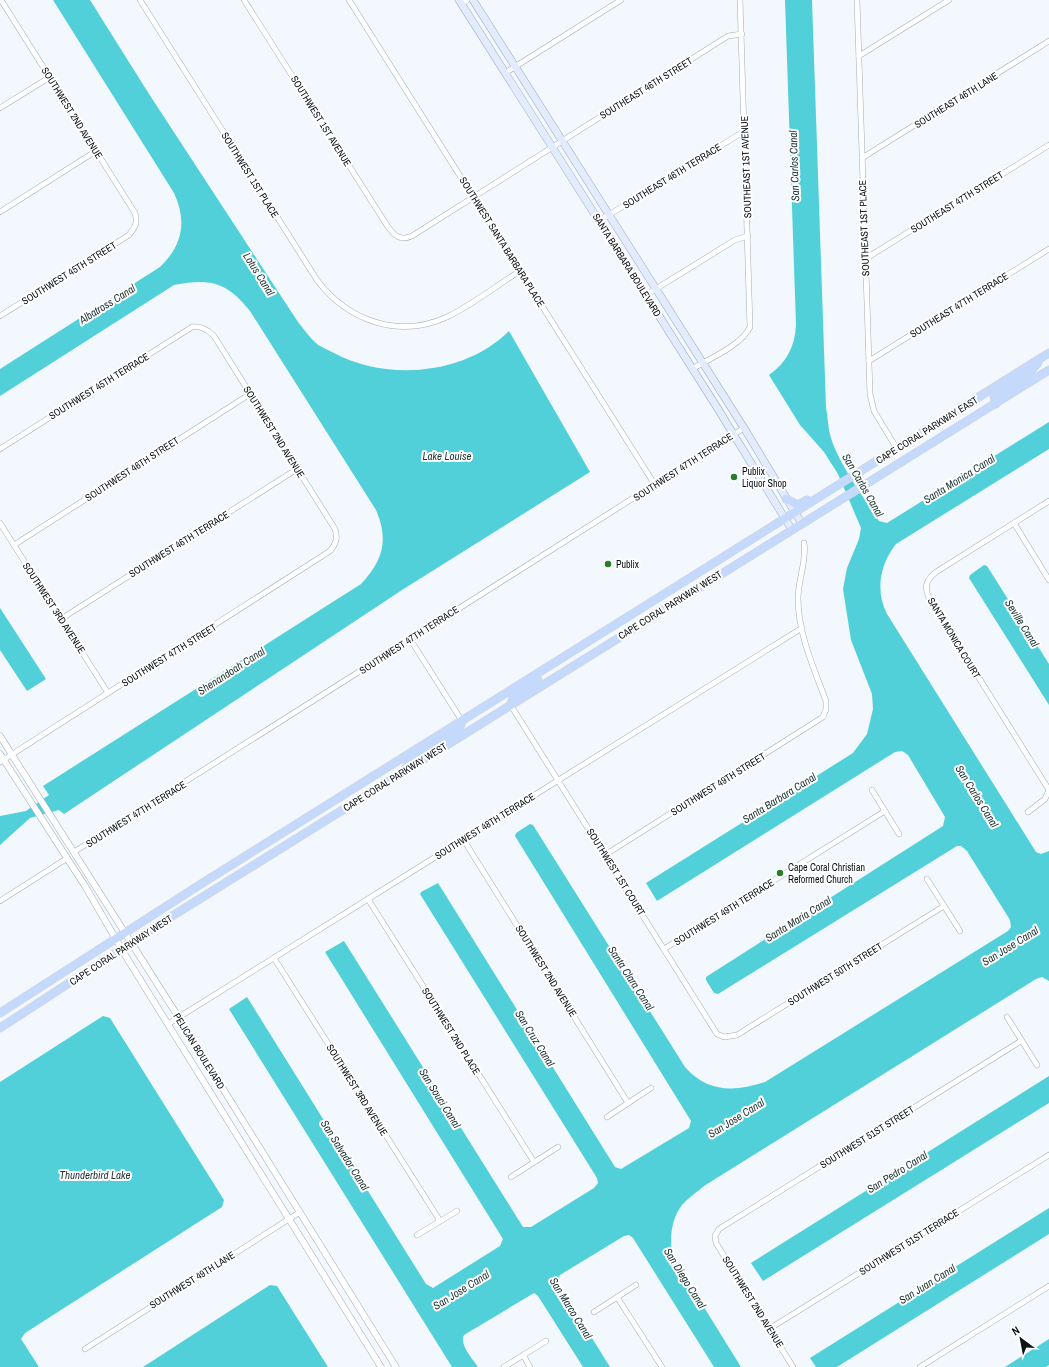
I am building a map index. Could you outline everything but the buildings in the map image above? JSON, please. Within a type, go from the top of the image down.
[{"type":"main road","name":"SANTA BARBARA BOULEVARD","points":[[473,0],[744,428],[802,524]]},
{"type":"main road","name":"SANTA BARBARA BOULEVARD","points":[[463,1],[505,73],[646,295],[792,530]]},
{"type":"main road","name":"CAPE CORAL PARKWAY EAST","points":[[837,484],[885,457],[1049,353]]},
{"type":"main road","points":[[996,404],[994,397],[1030,372],[1040,358]]},
{"type":"main road","name":"CAPE CORAL PARKWAY EAST","points":[[792,530],[846,498],[1049,369]]},
{"type":"main road","points":[[786,499],[794,504],[800,504],[837,484]]},
{"type":"main road","points":[[785,519],[837,484]]},
{"type":"main road","name":"CAPE CORAL PARKWAY WEST","points":[[0,1013],[116,938],[785,519]]},
{"type":"main road","name":"CAPE CORAL PARKWAY WEST","points":[[0,1028],[131,943],[510,704],[792,530]]},
{"type":"main road","points":[[609,642],[619,630],[665,602],[670,596],[670,590]]},
{"type":"main road","points":[[510,704],[515,694],[565,662],[570,654]]},
{"type":"main road","points":[[402,773],[410,761],[459,730],[462,721]]},
{"type":"street","name":"SOUTHWEST 1ST AVENUE","points":[[244,0],[394,235],[400,239],[412,236],[474,197]]},
{"type":"street","name":"SOUTHWEST SANTA BARBARA PLACE","points":[[349,0],[655,485]]},
{"type":"street","points":[[505,73],[621,0]]},
{"type":"street","name":"SOUTHEAST 1ST AVENUE","points":[[703,363],[736,343],[748,333],[751,320],[740,0]]},
{"type":"street","name":"SOUTHEAST 1ST PLACE","points":[[857,0],[865,259],[872,405],[897,449]]},
{"type":"street","points":[[859,56],[949,0]]},
{"type":"street","name":"SOUTHWEST 1ST PLACE","points":[[142,1],[317,280],[328,294],[347,310],[362,318],[384,325],[413,326],[445,318],[520,271]]},
{"type":"street","name":"SOUTHWEST 2ND AVENUE","points":[[1,2],[50,77],[135,214],[137,220],[136,227]]},
{"type":"street","name":"SOUTHEAST 46TH STREET","points":[[552,147],[728,36],[742,34]]},
{"type":"street","name":"SOUTHEAST 46TH LANE","points":[[862,158],[1049,41]]},
{"type":"street","points":[[0,108],[50,77]]},
{"type":"street","name":"SOUTHEAST 46TH TERRACE","points":[[599,221],[738,135],[745,133]]},
{"type":"street","name":"SOUTHEAST 47TH STREET","points":[[865,259],[1049,145]]},
{"type":"street","points":[[474,197],[552,147]]},
{"type":"street","points":[[0,212],[96,151]]},
{"type":"street","name":"SOUTHWEST 45TH STREET","points":[[0,316],[129,235],[136,227]]},
{"type":"street","points":[[646,295],[735,240],[748,236]]},
{"type":"street","name":"SOUTHEAST 47TH TERRACE","points":[[869,361],[1049,249]]},
{"type":"street","name":"SOUTHWEST 2ND AVENUE","points":[[199,326],[208,330],[214,336],[335,529],[337,536],[335,545]]},
{"type":"street","name":"SOUTHWEST 45TH TERRACE","points":[[0,449],[192,327],[199,326]]},
{"type":"street","points":[[692,369],[703,363]]},
{"type":"street","name":"SOUTHWEST 46TH STREET","points":[[14,545],[250,394]]},
{"type":"street","name":"SOUTHWEST 47TH TERRACE","points":[[74,852],[744,428]]},
{"type":"street","name":"SOUTHWEST 46TH TERRACE","points":[[60,619],[297,469]]},
{"type":"street","name":"SANTA MONICA COURT","points":[[1028,812],[1045,799],[1049,790],[926,591],[926,583],[936,572],[1049,501]]},
{"type":"street","name":"SOUTHWEST 3RD AVENUE","points":[[0,523],[108,693]]},
{"type":"street","points":[[1014,523],[1049,580]]},
{"type":"street","points":[[802,628],[798,599],[799,580],[805,552],[804,543]]},
{"type":"street","name":"SOUTHWEST 47TH STREET","points":[[1,758],[11,754],[324,556],[335,545]]},
{"type":"street","name":"SOUTHWEST 49TH STREET","points":[[604,855],[823,717],[826,708],[826,701],[802,628]]},
{"type":"street","name":"SOUTHWEST 48TH TERRACE","points":[[168,1024],[802,628]]},
{"type":"street","points":[[410,639],[462,721]]},
{"type":"street","name":"SOUTHWEST 1ST COURT","points":[[510,704],[717,1034],[724,1037]]},
{"type":"street","name":"PELICAN BOULEVARD","points":[[0,736],[179,1018],[396,1367]]},
{"type":"street","name":"PELICAN BOULEVARD","points":[[1,758],[46,826],[116,938],[380,1365]]},
{"type":"street","points":[[872,790],[899,834]]},
{"type":"street","name":"SOUTHWEST 49TH TERRACE","points":[[664,949],[885,811]]},
{"type":"street","points":[[50,833],[62,846],[74,852]]},
{"type":"street","name":"SOUTHWEST 2ND AVENUE","points":[[463,839],[628,1103]]},
{"type":"street","points":[[0,901],[66,858]]},
{"type":"street","points":[[927,880],[960,931]]},
{"type":"street","name":"SOUTHWEST 2ND PLACE","points":[[368,899],[534,1162]]},
{"type":"street","name":"SOUTHWEST 50TH STREET","points":[[724,1037],[737,1035],[944,906]]},
{"type":"street","name":"SOUTHWEST 3RD AVENUE","points":[[274,958],[440,1221]]},
{"type":"street","points":[[1007,1017],[1037,1065]]},
{"type":"street","name":"SOUTHWEST 51ST STREET","points":[[715,1236],[726,1225],[1021,1041]]},
{"type":"street","points":[[607,1117],[651,1088]]},
{"type":"street","points":[[511,1176],[558,1147]]},
{"type":"street","name":"SOUTHWEST 51ST TERRACE","points":[[770,1329],[1049,1155]]},
{"type":"street","points":[[417,1235],[457,1211]]},
{"type":"street","name":"SOUTHWEST 49TH LANE","points":[[85,1349],[300,1212]]},
{"type":"street","name":"SOUTHWEST 2ND AVENUE","points":[[715,1236],[716,1243],[794,1367]]},
{"type":"street","points":[[594,1312],[636,1285]]},
{"type":"street","points":[[920,1367],[1049,1286]]},
{"type":"street","points":[[617,1297],[662,1367]]},
{"type":"street","points":[[504,1367],[546,1341]]},
{"type":"street","points":[[523,1355],[530,1367]]},
{"type":"street","points":[[380,1365],[389,1356]]},
{"type":"water","points":[[53,0],[90,0],[149,94],[298,322],[319,346],[353,362],[376,368],[400,370],[424,369],[448,365],[470,357],[491,346],[509,331],[590,472],[402,590],[64,814],[59,810],[30,818],[0,845],[0,816],[26,811],[49,795],[43,786],[361,584],[379,558],[383,541],[380,521],[376,510],[250,311],[242,301],[217,284],[198,282],[174,285],[0,396],[0,369],[160,267],[174,250],[180,232],[181,213],[174,193]]},
{"type":"water","points":[[785,0],[812,0],[826,408],[831,438],[852,481],[879,521],[887,523],[1049,422],[1049,449],[896,544],[886,560],[880,587],[883,605],[887,614],[1036,852],[1041,854],[1049,851],[1049,981],[1042,977],[1036,979],[704,1186],[682,1205],[673,1223],[671,1244],[673,1257],[741,1367],[714,1367],[633,1238],[629,1235],[624,1236],[560,1275],[557,1280],[610,1367],[583,1367],[538,1296],[534,1293],[464,1335],[463,1343],[478,1367],[452,1367],[229,1009],[247,997],[426,1284],[433,1288],[500,1246],[503,1239],[325,952],[344,941],[523,1227],[531,1227],[594,1188],[598,1183],[597,1178],[420,894],[421,892],[438,883],[615,1167],[621,1169],[689,1128],[691,1121],[515,836],[516,833],[530,824],[533,825],[685,1067],[703,1082],[722,1088],[743,1088],[765,1082],[1008,931],[1011,927],[1010,920],[967,851],[961,846],[957,846],[718,994],[714,993],[706,980],[706,977],[943,826],[945,817],[908,755],[902,751],[895,752],[657,901],[646,883],[853,753],[867,734],[873,709],[872,694],[851,640],[843,589],[847,568],[859,539],[861,528],[838,474],[824,452],[800,425],[769,375],[785,360],[792,347],[796,325]]},
{"type":"water","name":"Seville Canal","points":[[984,565],[987,566],[1049,664],[1049,705],[969,578],[970,575]]},
{"type":"water","points":[[0,608],[46,679],[27,691],[0,650]]},
{"type":"water","name":"Thunderbird Lake","points":[[103,1016],[110,1018],[224,1200],[222,1207],[25,1333],[21,1339],[39,1367],[0,1367],[0,1082]]},
{"type":"water","name":"San Pedro Canal","points":[[1049,1076],[1049,1103],[763,1281],[751,1263]]},
{"type":"water","points":[[1049,1208],[1049,1234],[837,1367],[816,1367],[810,1358]]},
{"type":"water","points":[[270,1285],[277,1286],[328,1367],[143,1367]]},
{"type":"water","points":[[1049,1339],[1049,1365],[1046,1367],[1005,1367]]},
{"type":"place","name":"Publix Liquor Shop","points":[[734,477]]},
{"type":"place","name":"Publix","points":[[608,564]]},
{"type":"place","name":"Cape Coral Christian Reformed Church","points":[[780,873]]},
{"type":"water label","name":"San Carlos Canal","points":[[794,166]]},
{"type":"water label","name":"Lotus Canal","points":[[259,274]]},
{"type":"water label","name":"Albatross Canal","points":[[107,304]]},
{"type":"water label","name":"Lake Louise","points":[[447,456]]},
{"type":"water label","name":"Santa Monica Canal","points":[[959,479]]},
{"type":"water label","name":"San Carlos Canal","points":[[863,485]]},
{"type":"water label","name":"Shenandoah Canal","points":[[231,671]]},
{"type":"water label","name":"San Carlos Canal","points":[[977,796]]},
{"type":"water label","name":"Santa Barbara Canal","points":[[779,798]]},
{"type":"water label","name":"Santa Maria Canal","points":[[798,919]]},
{"type":"water label","name":"San Jose Canal","points":[[1010,946]]},
{"type":"water label","name":"Santa Clara Canal","points":[[631,978]]},
{"type":"water label","name":"San Cruz Canal","points":[[535,1038]]},
{"type":"water label","name":"San Souci Canal","points":[[440,1098]]},
{"type":"water label","name":"San Jose Canal","points":[[736,1118]]},
{"type":"water label","name":"San Salvador Canal","points":[[345,1155]]},
{"type":"water label","name":"San Diego Canal","points":[[685,1278]]},
{"type":"water label","name":"San Juan Canal","points":[[927,1284]]},
{"type":"water label","name":"San Jose Canal","points":[[461,1290]]},
{"type":"water label","name":"San Marco Canal","points":[[571,1308]]}]
